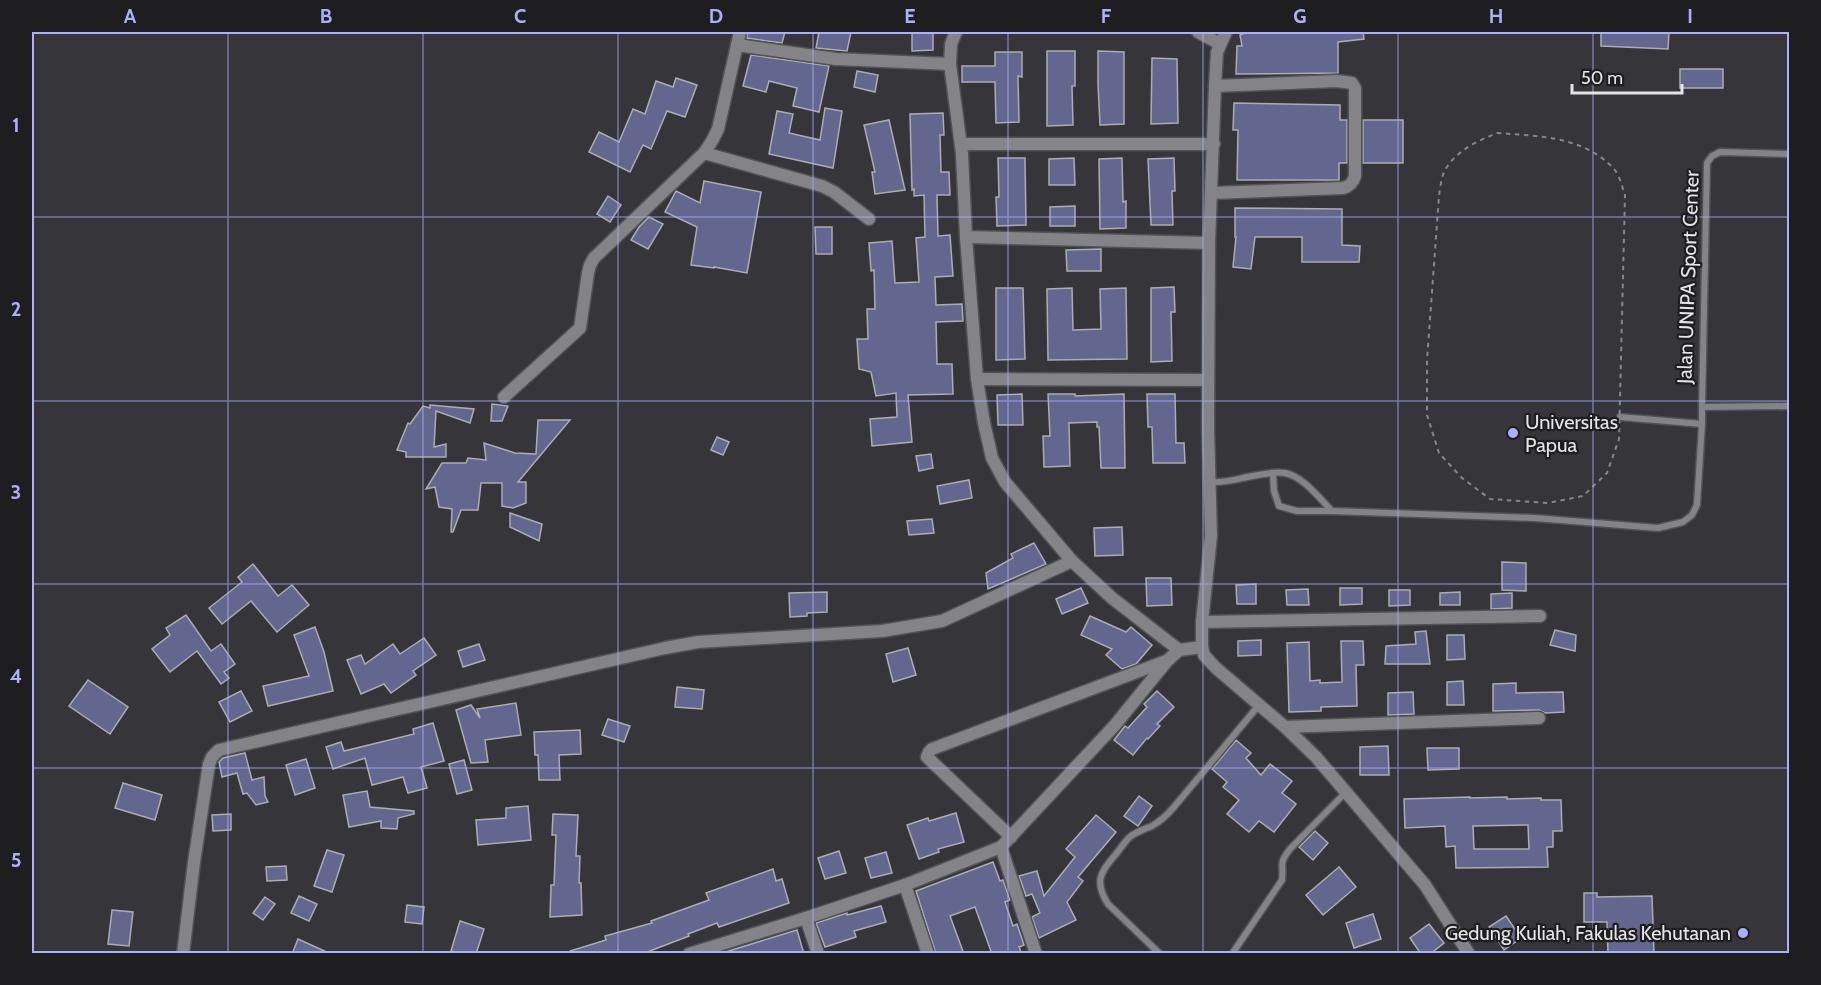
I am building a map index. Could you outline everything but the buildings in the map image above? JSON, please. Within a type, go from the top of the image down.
[{"type":"street","points":[[504,397],[580,328],[588,273],[594,258],[704,153],[712,141],[718,129],[740,32]]},
{"type":"street","points":[[956,32],[951,44],[950,64],[961,144],[977,379],[992,458],[1005,482],[1072,561],[1112,598],[1179,650],[1194,650],[1202,647]]},
{"type":"street","points":[[1198,32],[1220,44]]},
{"type":"street","points":[[1226,32],[1217,52],[1209,243],[1208,428],[1211,536],[1202,622],[1204,655],[1316,757],[1425,885],[1469,954]]},
{"type":"street","points":[[737,45],[836,59],[950,64]]},
{"type":"street","points":[[1212,193],[1343,188],[1353,182],[1355,176],[1355,88],[1352,83],[1338,81],[1215,86]]},
{"type":"street","points":[[961,144],[1214,144]]},
{"type":"street","points":[[704,153],[822,186],[834,192],[869,219]]},
{"type":"street","points":[[966,237],[1209,243]]},
{"type":"street","points":[[977,379],[1208,380]]},
{"type":"street","points":[[183,954],[208,770],[212,757],[219,750],[367,718],[665,648],[708,641],[882,631],[942,621],[1072,561]]},
{"type":"street","points":[[1202,622],[1540,616]]},
{"type":"street","points":[[689,954],[713,950],[905,885],[1001,847],[1115,725],[1167,661],[1179,650]]},
{"type":"street","points":[[1011,837],[927,757],[928,752],[1167,661]]},
{"type":"street","points":[[1285,727],[1539,718]]},
{"type":"street","points":[[1001,847],[1036,954]]},
{"type":"street","points":[[905,885],[928,954]]},
{"type":"street","points":[[806,918],[818,954]]},
{"type":"lane","name":"Jalan UNIPA Sport Center","points":[[1701,407],[1707,163],[1712,156],[1720,153],[1790,154]]},
{"type":"lane","points":[[1273,473],[1274,491],[1279,506],[1297,511],[1535,518],[1658,528],[1683,522],[1692,515],[1697,505],[1701,407],[1790,406]]},
{"type":"lane","points":[[1620,417],[1702,424]]},
{"type":"lane","points":[[1210,482],[1228,482],[1273,473],[1285,473],[1296,477],[1332,511]]},
{"type":"lane","points":[[1160,954],[1108,904],[1099,885],[1105,866],[1131,836],[1165,817],[1260,705]]},
{"type":"lane","points":[[1232,954],[1282,880],[1283,858],[1346,791]]},
{"type":"path","points":[[1497,133],[1551,136],[1589,149],[1615,171],[1625,195],[1620,417],[1619,439],[1607,473],[1583,496],[1548,503],[1490,499],[1462,478],[1439,453],[1426,415],[1426,360],[1439,196],[1443,173],[1454,157],[1476,142],[1497,133]]},
{"type":"place","name":"Universitas Papua","points":[[1513,433]]},
{"type":"place","name":"Gedung Kuliah, Fakulas Kehutanan","points":[[1743,933]]}]
